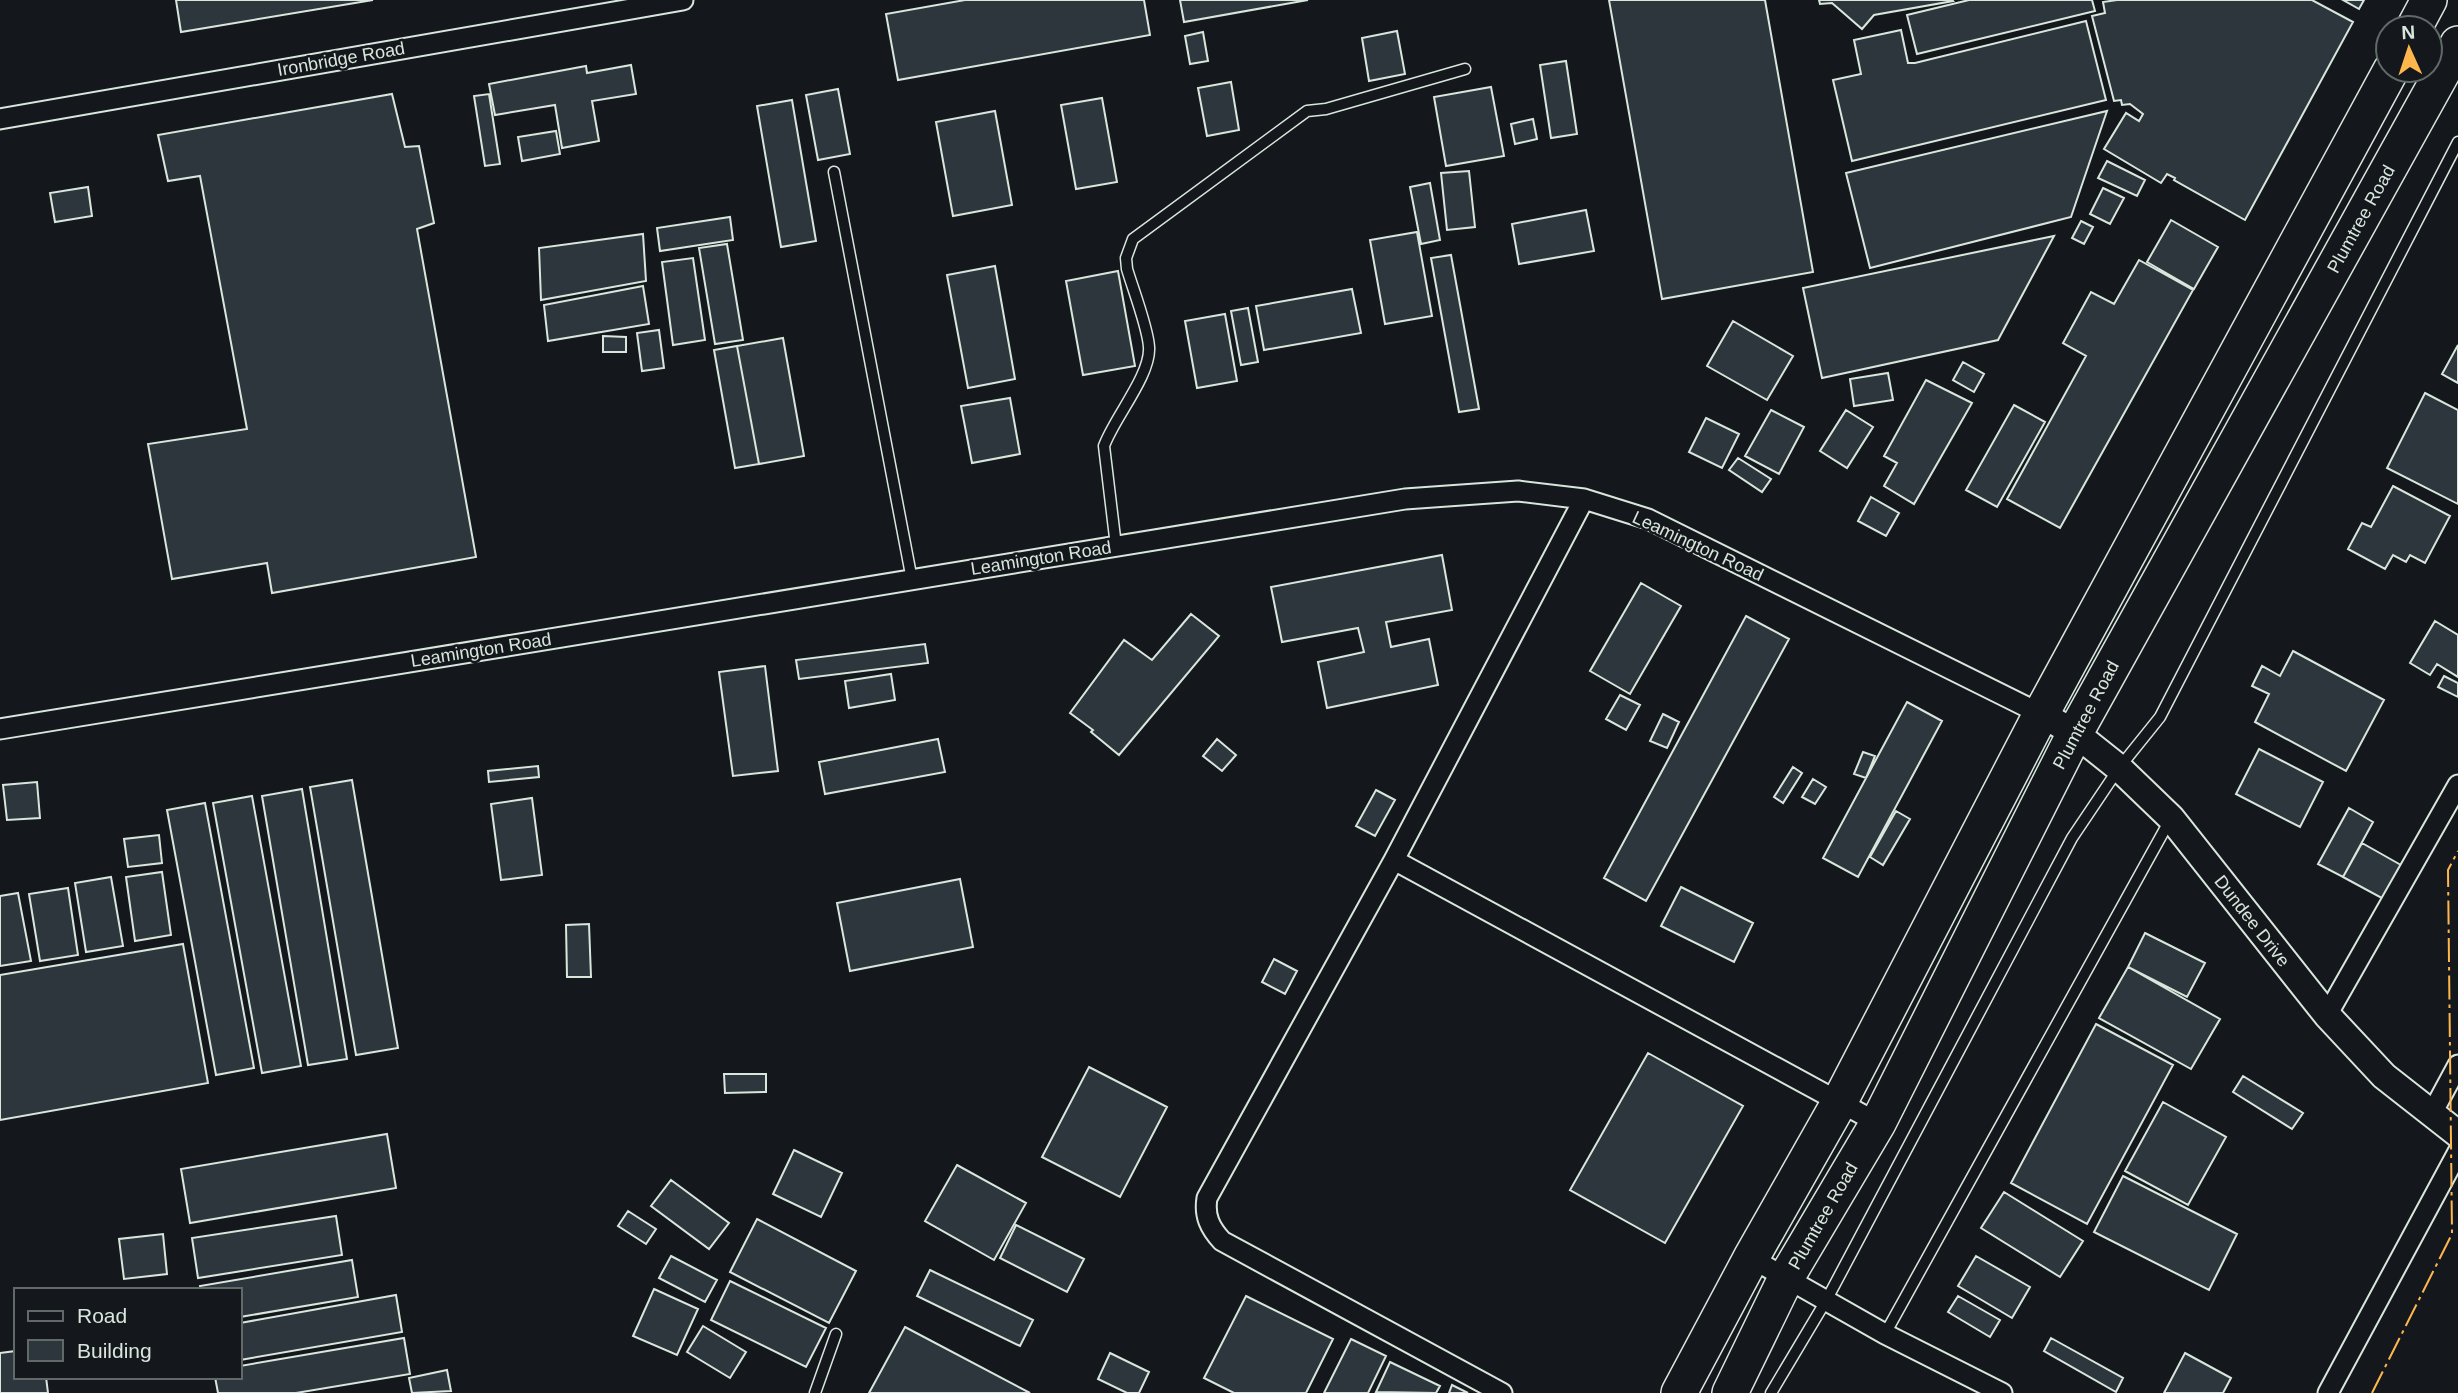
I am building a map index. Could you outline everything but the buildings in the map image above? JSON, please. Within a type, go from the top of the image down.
[{"type":"highway","name":"Plumtree Road","points":[[1730,1393],[1787,1278],[1878,1123],[2075,733],[2458,44]]},
{"type":"highway","points":[[1679,1393],[1751,1258],[1839,1103],[2041,714],[2383,84]]},
{"type":"street","name":"Ironbridge Road","points":[[0,119],[683,0]]},
{"type":"street","name":"Leamington Road","points":[[0,729],[1405,499],[1518,491],[1584,499],[1648,519],[2041,714]]},
{"type":"street","points":[[1502,1393],[1222,1241],[1213,1232],[1205,1209],[1207,1198],[1394,860],[1584,499]]},
{"type":"street","name":"Dundee Drive","points":[[2041,714],[2075,733],[2119,768],[2171,818],[2327,1015],[2384,1076],[2458,1134]]},
{"type":"street","points":[[2327,1015],[2458,785]]},
{"type":"street","points":[[1394,860],[1878,1123]]},
{"type":"street","points":[[2431,1115],[2458,1065]]},
{"type":"street","points":[[2328,1393],[2458,1152]]},
{"type":"street","points":[[1751,1258],[1885,1334],[2002,1393]]},
{"type":"lane","points":[[1116,546],[1104,446],[1109,431],[1147,365],[1149,347],[1127,269],[1126,258],[1133,239],[1307,111],[1326,109],[1465,69]]},
{"type":"lane","points":[[1770,1393],[1827,1299],[2072,838],[2119,768],[2160,717],[2458,142]]},
{"type":"lane","points":[[834,172],[912,580]]},
{"type":"lane","points":[[1885,1334],[2171,818]]},
{"type":"lane","points":[[815,1393],[836,1334]]},
{"type":"power","points":[[2372,1393],[2452,1234],[2448,870],[2458,851]]}]
